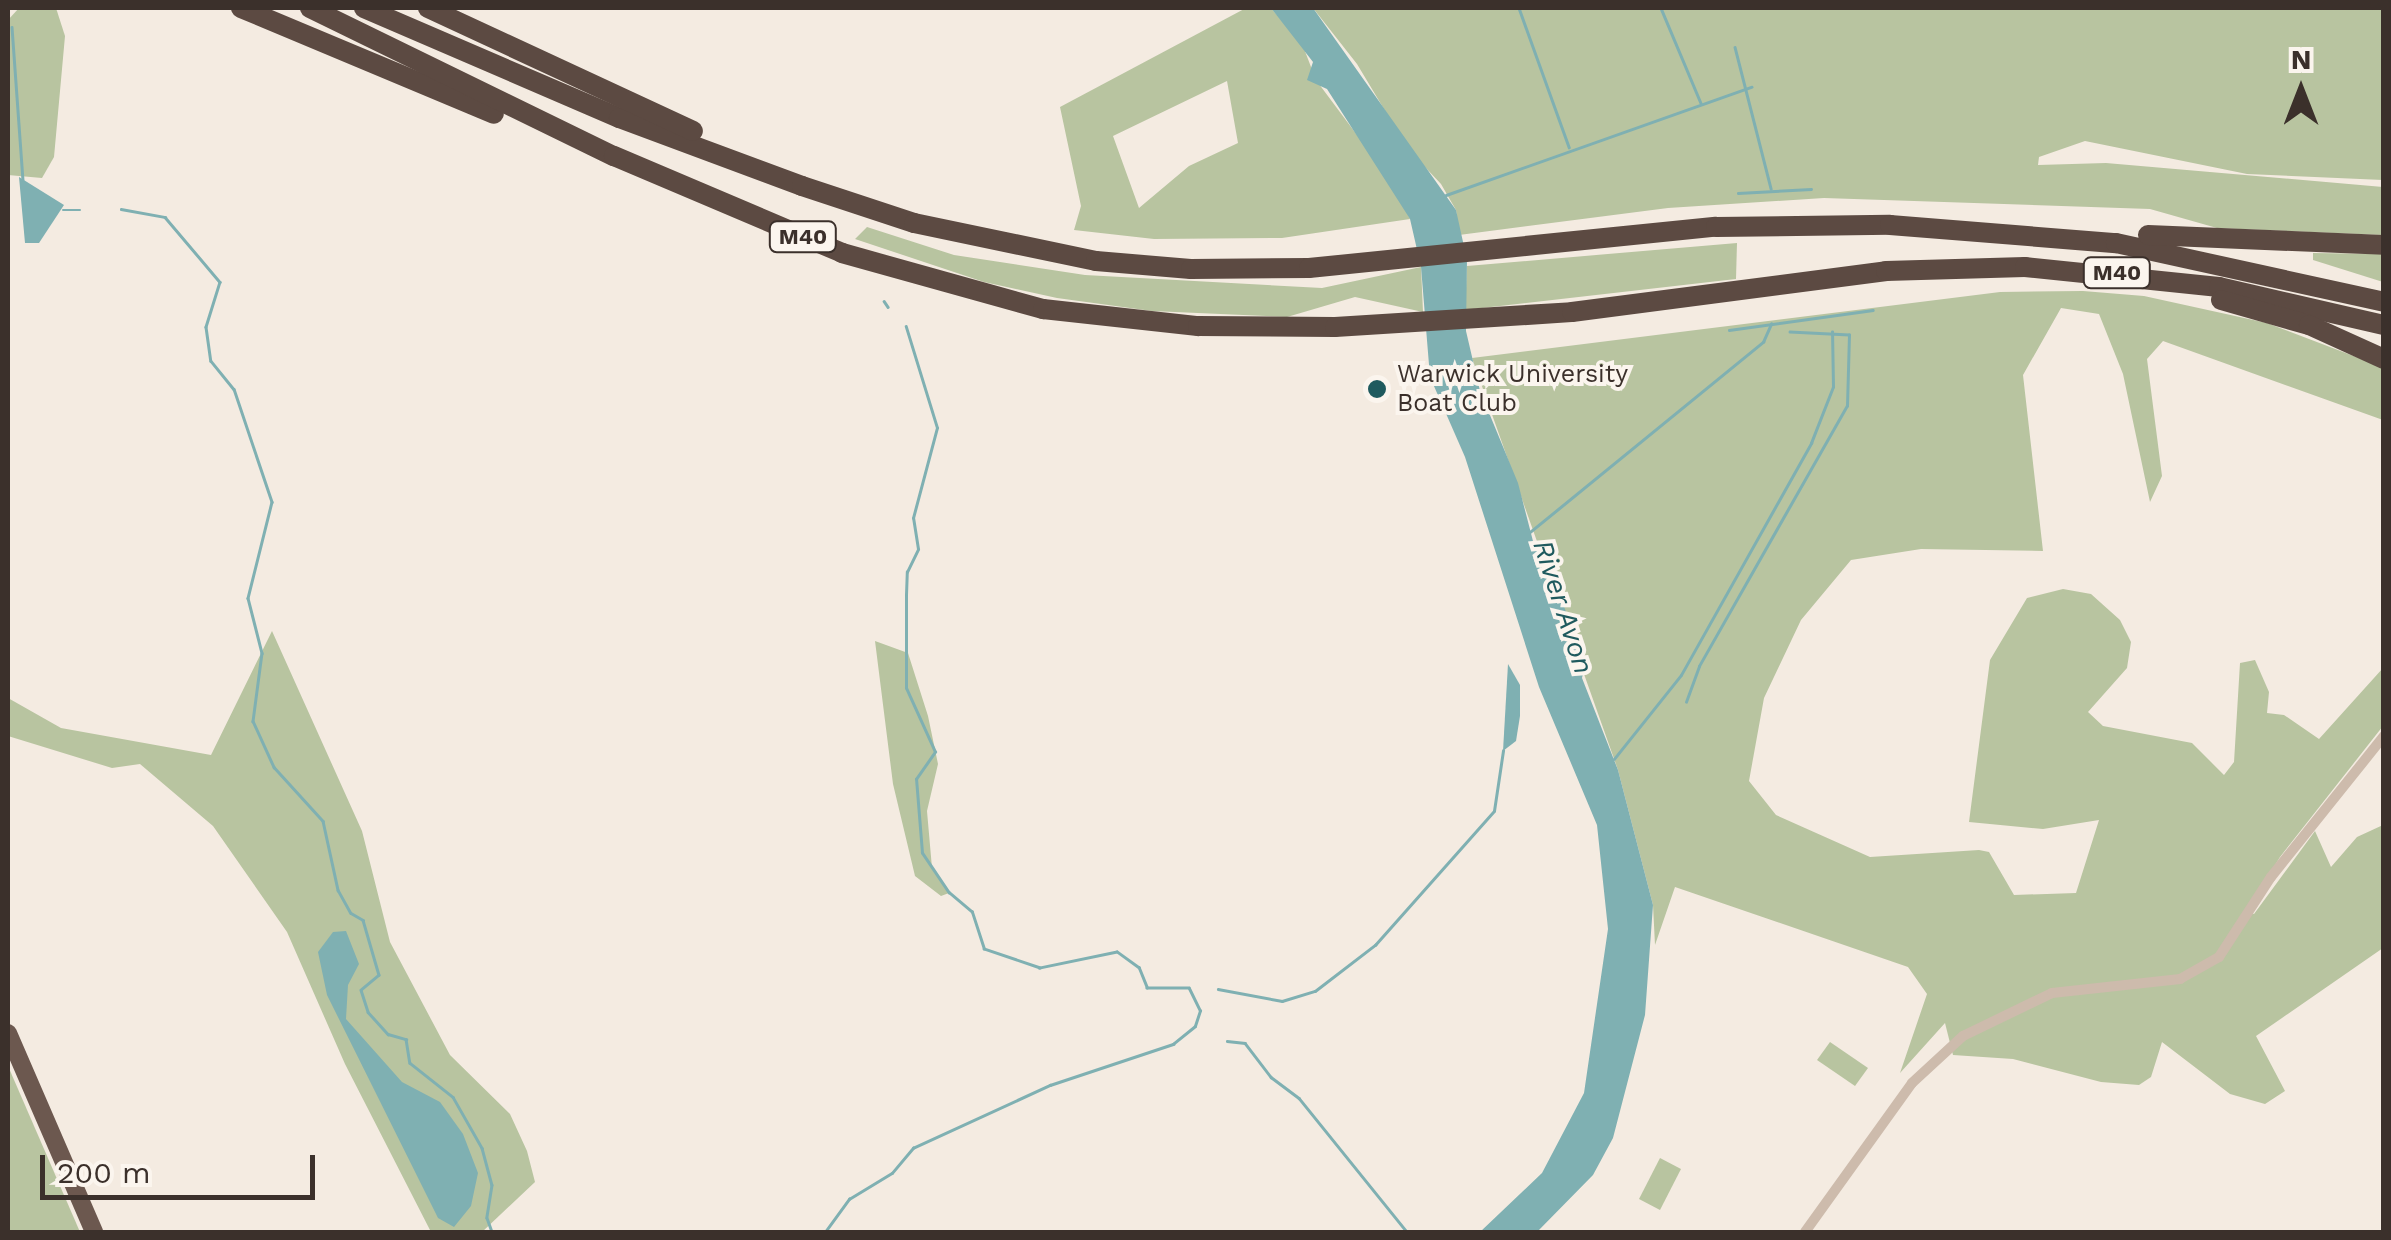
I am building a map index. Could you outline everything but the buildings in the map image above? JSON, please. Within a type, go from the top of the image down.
[{"type":"highway","name":"M40","points":[[241,8],[538,132],[614,156]]},
{"type":"highway","name":"M40","points":[[310,8],[614,156],[842,253],[970,293],[1148,322],[1335,327],[1511,318],[1846,275],[2062,269],[2235,290],[2384,325]]},
{"type":"highway","name":"M40","points":[[364,8],[618,118],[802,186],[914,222],[1096,261],[1191,270],[1336,267],[1716,227],[1815,225],[2384,245]]},
{"type":"highway","name":"M40","points":[[428,8],[621,102],[772,163],[802,186]]},
{"type":"highway","name":"M40","points":[[2051,234],[2194,255],[2384,302]]},
{"type":"highway","name":"M40","points":[[2062,269],[2257,309],[2384,359]]},
{"type":"highway","points":[[8,1033],[94,1232]]},
{"type":"street","points":[[1805,1232],[1912,1083],[1962,1036],[2065,989],[2164,982],[2208,967],[2384,736]]},
{"type":"green space","points":[[19,8],[56,8],[65,36],[54,157],[42,178],[8,175],[8,20]]},
{"type":"green space","points":[[1246,8],[1271,8],[1303,46],[1316,80],[1392,182],[1410,219],[1282,238],[1154,239],[1074,230],[1081,206],[1060,107]],"holes":[[[1227,81],[1238,143],[1189,166],[1139,208],[1113,136]]]},
{"type":"green space","points":[[1313,8],[2383,8],[2383,180],[2247,174],[2085,141],[2039,157],[2038,165],[2106,163],[2383,187],[2383,235],[2217,228],[2150,209],[1824,198],[1668,208],[1459,235],[1456,210],[1441,184],[1408,149],[1357,64]]},
{"type":"green space","points":[[867,227],[954,255],[1085,275],[1322,288],[1421,267],[1423,312],[1355,297],[1287,317],[1152,311],[1057,298],[984,282],[855,239]]},
{"type":"green space","points":[[1737,243],[1736,279],[1465,310],[1467,266]]},
{"type":"green space","points":[[2313,253],[2383,254],[2383,282],[2313,260]]},
{"type":"green space","points":[[2083,291],[2144,296],[2267,323],[2372,363],[2383,369],[2383,420],[2163,341],[2147,359],[2162,476],[2150,502],[2123,374],[2099,314],[2061,308],[2023,375],[2043,551],[1921,549],[1851,560],[1801,620],[1764,698],[1749,781],[1776,815],[1870,857],[1979,850],[1989,852],[2014,895],[2076,893],[2099,820],[2043,829],[1969,822],[1990,660],[2027,598],[2063,589],[2091,594],[2120,620],[2131,642],[2127,668],[2088,712],[2103,726],[2192,743],[2224,775],[2234,762],[2240,663],[2255,660],[2269,692],[2267,713],[2284,715],[2319,739],[2383,668],[2383,726],[2280,857],[2247,911],[2254,914],[2315,831],[2331,867],[2357,837],[2383,825],[2383,948],[2256,1036],[2285,1091],[2265,1104],[2230,1094],[2162,1042],[2151,1077],[2139,1085],[2101,1082],[2013,1059],[1953,1055],[1945,1023],[1900,1073],[1927,994],[1908,967],[1675,887],[1655,945],[1653,905],[1618,770],[1472,358],[2000,292]]},
{"type":"green space","points":[[272,631],[362,831],[390,942],[450,1055],[510,1114],[527,1151],[535,1182],[482,1232],[431,1232],[345,1064],[287,932],[213,826],[140,764],[112,768],[8,736],[8,698],[61,728],[211,755]]},
{"type":"green space","points":[[875,641],[908,653],[928,716],[938,764],[927,811],[932,868],[949,893],[941,896],[915,876],[893,784]]},
{"type":"green space","points":[[1830,1042],[1868,1068],[1855,1086],[1817,1060]]},
{"type":"green space","points":[[8,1066],[80,1232],[8,1232]]},
{"type":"green space","points":[[1660,1158],[1681,1169],[1660,1210],[1639,1199]]},
{"type":"water","name":"River Avon","points":[[1271,8],[1313,8],[1456,210],[1467,260],[1466,331],[1480,391],[1518,483],[1534,545],[1547,559],[1585,665],[1582,678],[1618,770],[1653,905],[1645,1015],[1613,1138],[1593,1175],[1537,1232],[1480,1232],[1542,1173],[1584,1093],[1608,929],[1597,825],[1539,687],[1465,457],[1430,377],[1421,267],[1410,219],[1327,89],[1307,80],[1313,62]]},
{"type":"water","points":[[19,177],[64,205],[39,243],[25,243]]},
{"type":"water","points":[[1508,664],[1520,685],[1520,716],[1516,741],[1503,751]]},
{"type":"water","points":[[346,931],[359,964],[348,985],[346,1019],[402,1082],[440,1102],[463,1134],[478,1173],[471,1206],[454,1227],[438,1218],[327,995],[318,952],[333,932]]},
{"type":"waterway","points":[[1519,8],[1569,147]]},
{"type":"waterway","points":[[1661,8],[1701,103]]},
{"type":"waterway","points":[[12,27],[23,180]]},
{"type":"waterway","points":[[1735,47],[1771,188]]},
{"type":"waterway","points":[[1446,195],[1751,87]]},
{"type":"waterway","points":[[1738,193],[1811,189]]},
{"type":"waterway","points":[[121,209],[165,217],[220,282],[206,327],[211,361],[234,389],[272,502],[248,598],[262,653],[253,721],[274,767],[323,821],[338,890],[351,913],[363,920],[379,975],[361,990],[368,1012],[388,1034],[406,1039],[410,1063],[453,1097],[482,1148],[492,1185],[487,1218],[492,1232]]},
{"type":"waterway","points":[[63,210],[80,210]]},
{"type":"waterway","points":[[884,301],[888,307]]},
{"type":"waterway","points":[[1729,330],[1873,310]]},
{"type":"waterway","name":"River Avon","points":[[1530,532],[1763,342],[1771,324]]},
{"type":"waterway","points":[[825,1232],[849,1199],[892,1173],[913,1148],[1050,1085],[1173,1044],[1195,1026],[1200,1011],[1189,988],[1147,988],[1139,968],[1117,952],[1040,968],[984,949],[972,912],[949,893],[922,853],[916,779],[935,752],[906,688],[906,595],[907,572],[918,549],[913,518],[937,428],[906,327]]},
{"type":"waterway","points":[[1686,702],[1699,666],[1847,406],[1849,335],[1790,332]]},
{"type":"waterway","points":[[1614,759],[1681,675],[1811,443],[1833,387],[1832,332]]},
{"type":"waterway","points":[[1218,989],[1282,1001],[1315,991],[1375,945],[1494,811],[1503,751]]},
{"type":"waterway","points":[[1227,1041],[1245,1043],[1271,1077],[1299,1098],[1407,1232]]},
{"type":"place","name":"Warwick University Boat Club","points":[[1377,389]]}]
